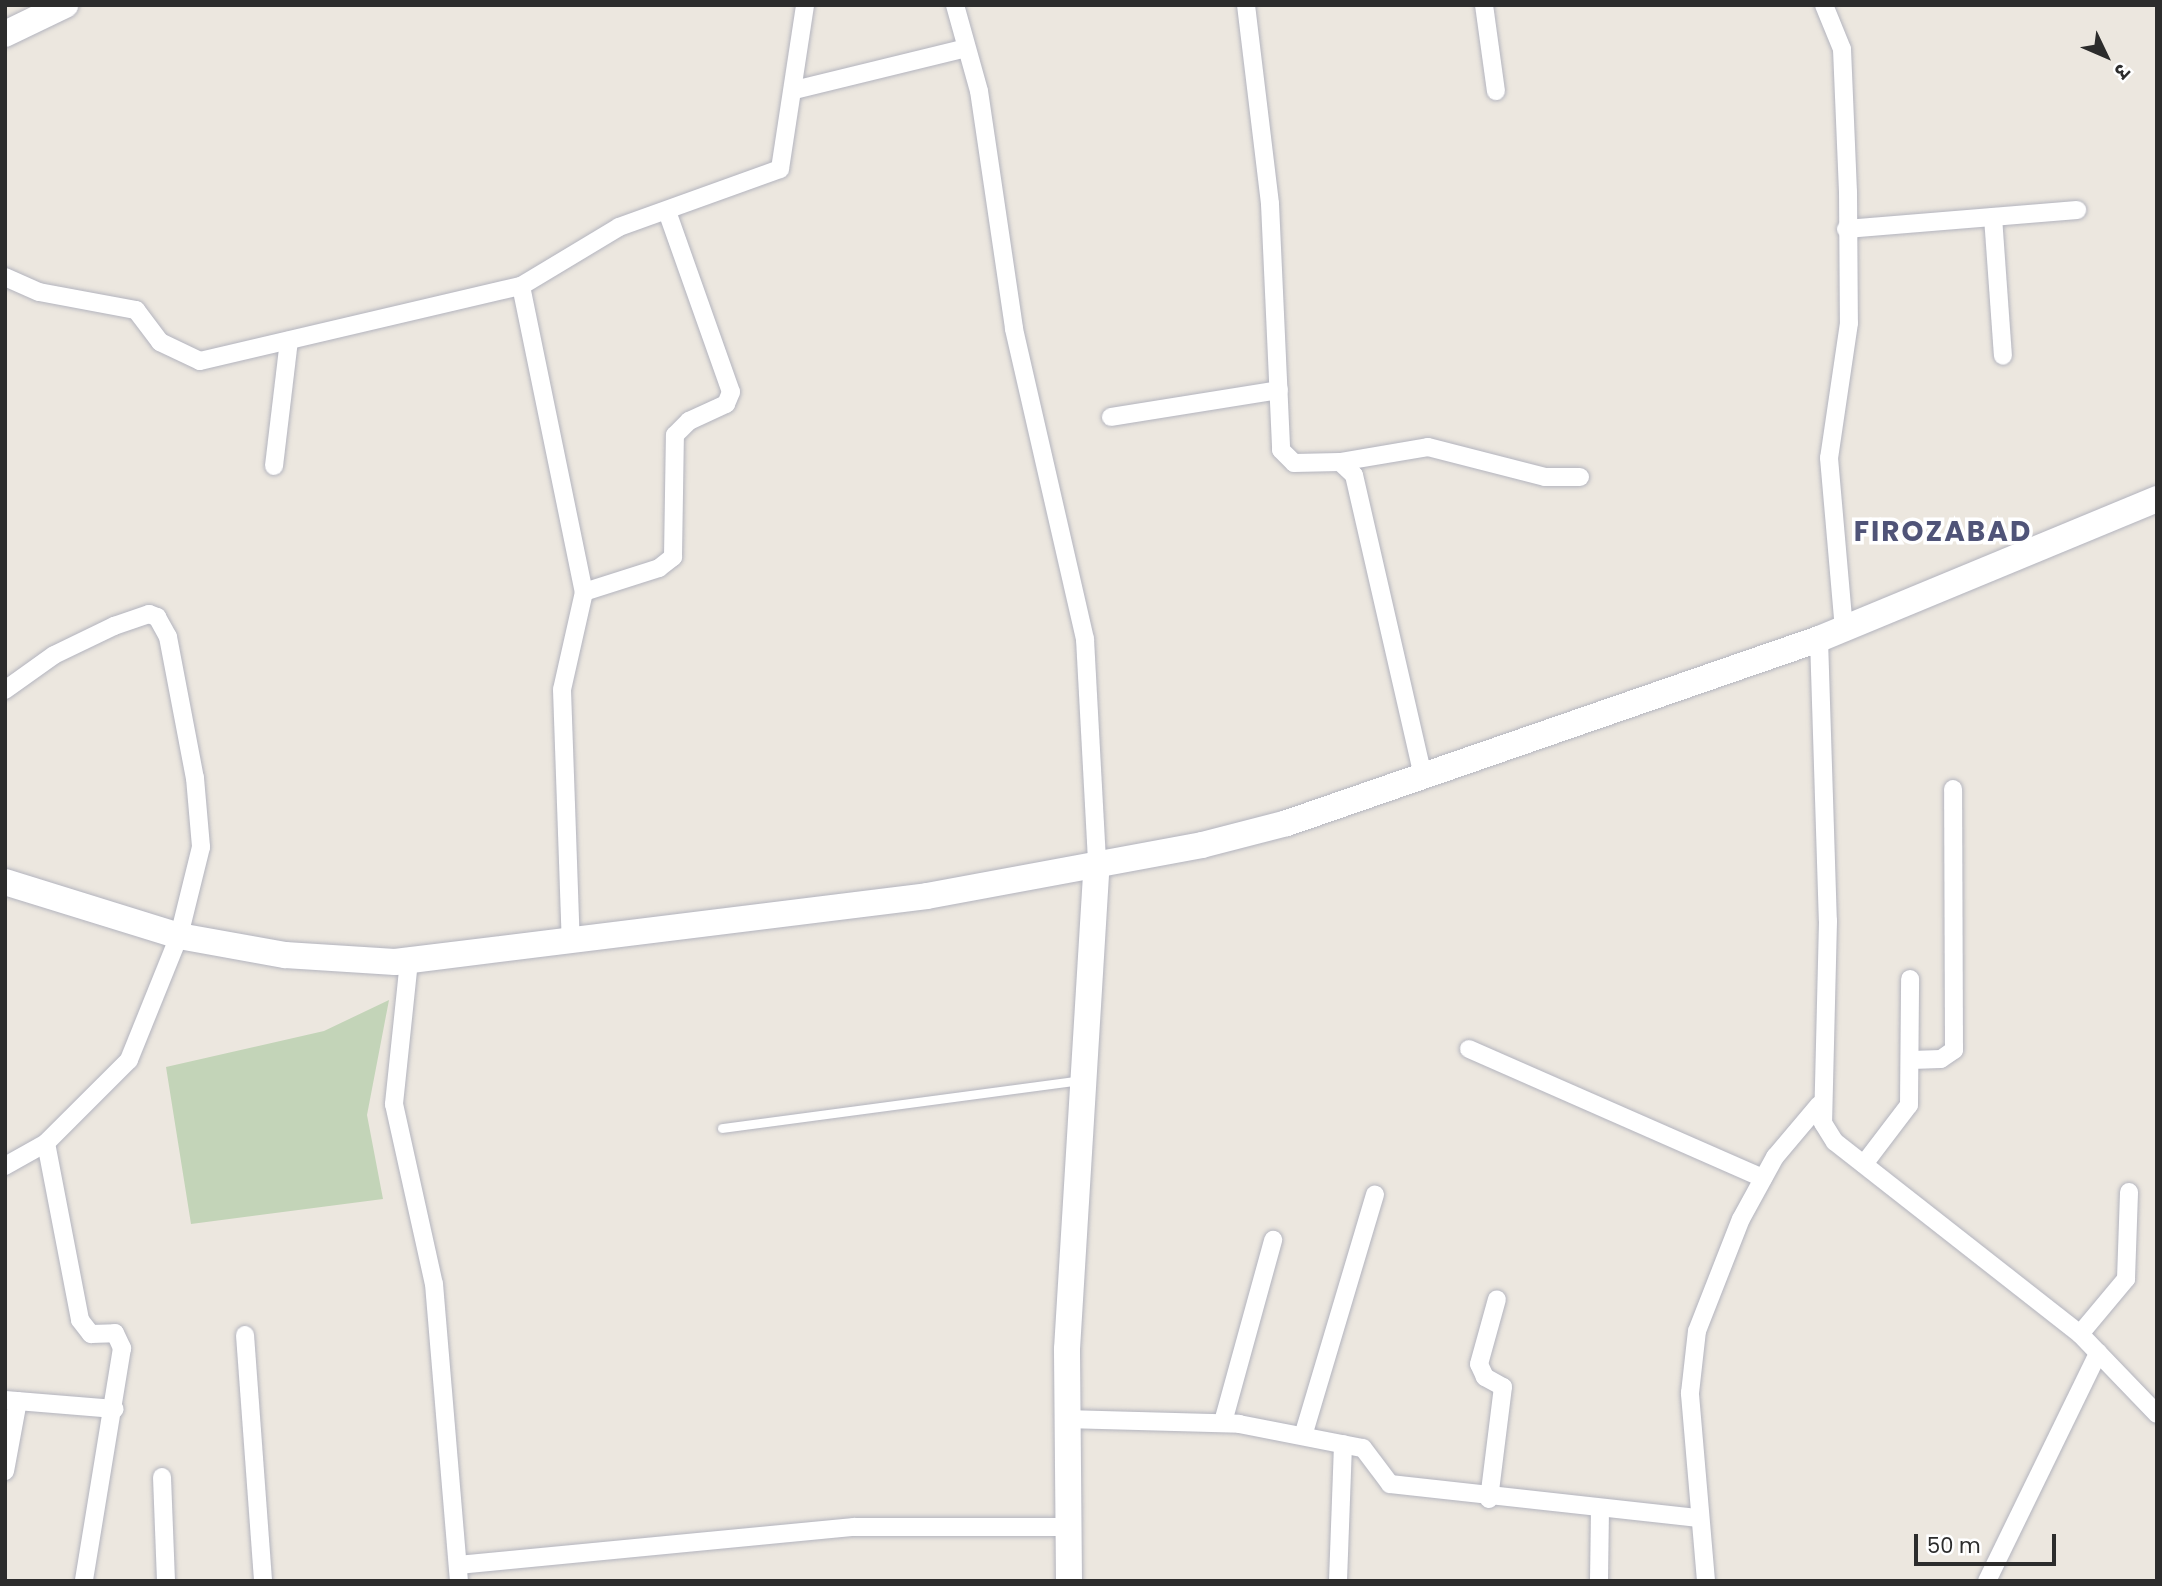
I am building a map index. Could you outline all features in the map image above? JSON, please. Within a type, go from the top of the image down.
[{"type":"street","points":[[5,34],[65,5]]},
{"type":"street","points":[[5,277],[39,292],[136,310],[160,342],[186,360],[289,341],[521,285],[619,227],[780,169],[805,5]]},
{"type":"street","points":[[955,5],[981,104],[1014,329],[1085,639],[1097,863],[1065,1419],[1065,1527],[1069,1581]]},
{"type":"street","points":[[1246,5],[1270,204],[1279,390],[1287,458],[1303,464],[1340,462],[1428,447],[1545,477],[1580,477]]},
{"type":"street","points":[[1484,5],[1496,91]]},
{"type":"street","points":[[1824,5],[1842,49],[1849,323],[1829,458],[1844,629]]},
{"type":"street","points":[[794,90],[966,48]]},
{"type":"street","points":[[1846,229],[2077,210]]},
{"type":"street","points":[[584,592],[659,568],[673,557],[675,435],[689,421],[726,404],[731,392],[667,211]]},
{"type":"street","points":[[1993,217],[2003,356]]},
{"type":"street","points":[[521,285],[584,592],[562,690],[571,943]]},
{"type":"street","points":[[274,466],[289,341]]},
{"type":"street","points":[[1111,417],[1279,390]]},
{"type":"street","points":[[1340,462],[1354,475],[1422,771]]},
{"type":"street","points":[[5,881],[179,936],[335,961],[409,961],[571,943],[927,896],[1248,834],[1422,771],[1819,639],[2157,499]]},
{"type":"street","points":[[5,690],[54,655],[114,626],[149,614],[164,624],[195,778],[201,846],[179,936],[128,1060],[46,1143],[5,1167]]},
{"type":"street","points":[[1819,639],[1828,920],[1819,1105],[1827,1132],[2080,1334],[2157,1414]]},
{"type":"street","points":[[1911,1060],[1941,1059],[1954,1050],[1953,789]]},
{"type":"street","points":[[409,961],[394,1104],[433,1284],[459,1573],[854,1527],[1065,1527]]},
{"type":"street","points":[[1864,1164],[1909,1105],[1910,979]]},
{"type":"street","points":[[1468,1049],[1763,1178]]},
{"type":"street","points":[[1706,1581],[1690,1394],[1696,1341],[1717,1276],[1763,1178],[1819,1105]]},
{"type":"street","points":[[46,1143],[80,1320],[91,1334],[116,1333],[120,1339],[115,1409],[84,1581]]},
{"type":"street","points":[[2080,1334],[2126,1279],[2129,1192]]},
{"type":"street","points":[[1303,1436],[1375,1195]]},
{"type":"street","points":[[1223,1422],[1273,1240]]},
{"type":"street","points":[[1489,1499],[1503,1387],[1485,1377],[1479,1364],[1497,1299]]},
{"type":"street","points":[[245,1335],[263,1581]]},
{"type":"street","points":[[1987,1581],[2098,1353]]},
{"type":"street","points":[[5,1471],[12,1400],[115,1409]]},
{"type":"street","points":[[1065,1419],[1223,1422],[1363,1448],[1390,1484],[1489,1499],[1699,1518]]},
{"type":"street","points":[[1338,1581],[1343,1444]]},
{"type":"street","points":[[162,1477],[166,1581]]},
{"type":"street","points":[[1599,1581],[1600,1509]]},
{"type":"lane","points":[[722,1128],[1084,1080]]},
{"type":"green space","points":[[389,1000],[367,1115],[383,1199],[191,1224],[166,1067],[324,1031]]},
{"type":"district","name":"FIROZABAD","points":[[1943,532]]}]
